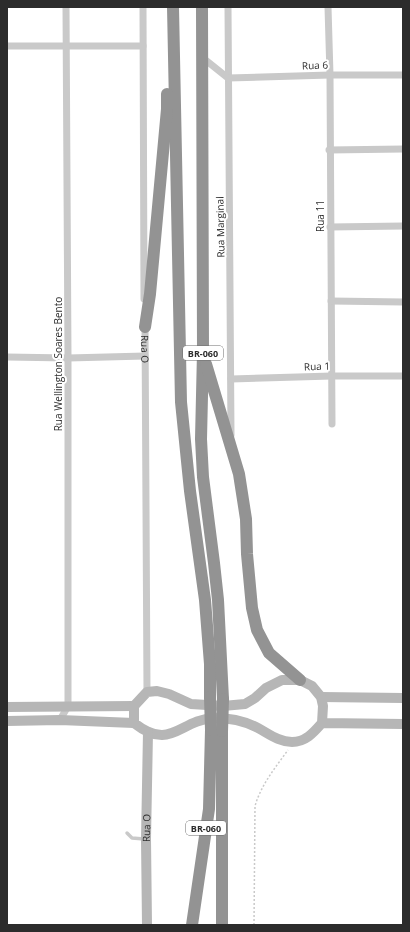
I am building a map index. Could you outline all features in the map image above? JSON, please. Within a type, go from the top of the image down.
[{"type":"highway","points":[[145,327],[151,286],[167,109],[167,50],[170,7]]},
{"type":"highway","name":"BR-060","points":[[173,7],[181,402],[190,491],[205,600],[210,664],[210,697],[216,730],[222,925]]},
{"type":"highway","name":"BR-060","points":[[192,925],[210,795],[216,730],[223,699],[215,571],[202,459],[202,7]]},
{"type":"highway","points":[[203,352],[239,474],[246,520],[247,554],[252,608],[257,630],[269,653],[300,680]]},
{"type":"street","name":"Rua Wellington Soares Bento","points":[[60,720],[68,706],[66,7]]},
{"type":"street","name":"Rua O","points":[[143,7],[147,692]]},
{"type":"street","name":"Rua Marginal","points":[[228,7],[231,447]]},
{"type":"street","name":"Rua 11","points":[[328,7],[330,75],[329,150],[332,424]]},
{"type":"street","points":[[7,46],[143,46]]},
{"type":"street","points":[[203,58],[228,78]]},
{"type":"street","name":"Rua 6","points":[[228,78],[330,75],[403,76]]},
{"type":"street","points":[[329,150],[403,149]]},
{"type":"street","points":[[330,227],[403,226]]},
{"type":"street","points":[[331,302],[403,302]]},
{"type":"street","points":[[7,357],[68,358],[145,356]]},
{"type":"street","name":"Rua 1","points":[[231,379],[332,376],[403,376]]},
{"type":"street","points":[[134,706],[7,707],[8,721],[60,720],[134,723],[156,735],[172,734],[192,724],[210,719],[222,718],[245,723],[281,740],[294,742],[309,737],[322,723],[323,706],[321,697],[312,686],[300,680],[282,680],[266,688],[255,698],[245,704],[223,706],[191,704],[170,694],[157,691],[147,692],[134,706],[134,723]]},
{"type":"street","points":[[321,697],[403,698]]},
{"type":"street","points":[[322,723],[403,724]]},
{"type":"street","name":"Rua O","points":[[147,925],[146,839],[148,732]]},
{"type":"lane","points":[[127,833],[132,838],[146,839]]},
{"type":"path","points":[[254,925],[255,806],[258,794],[265,782],[294,742]]}]
